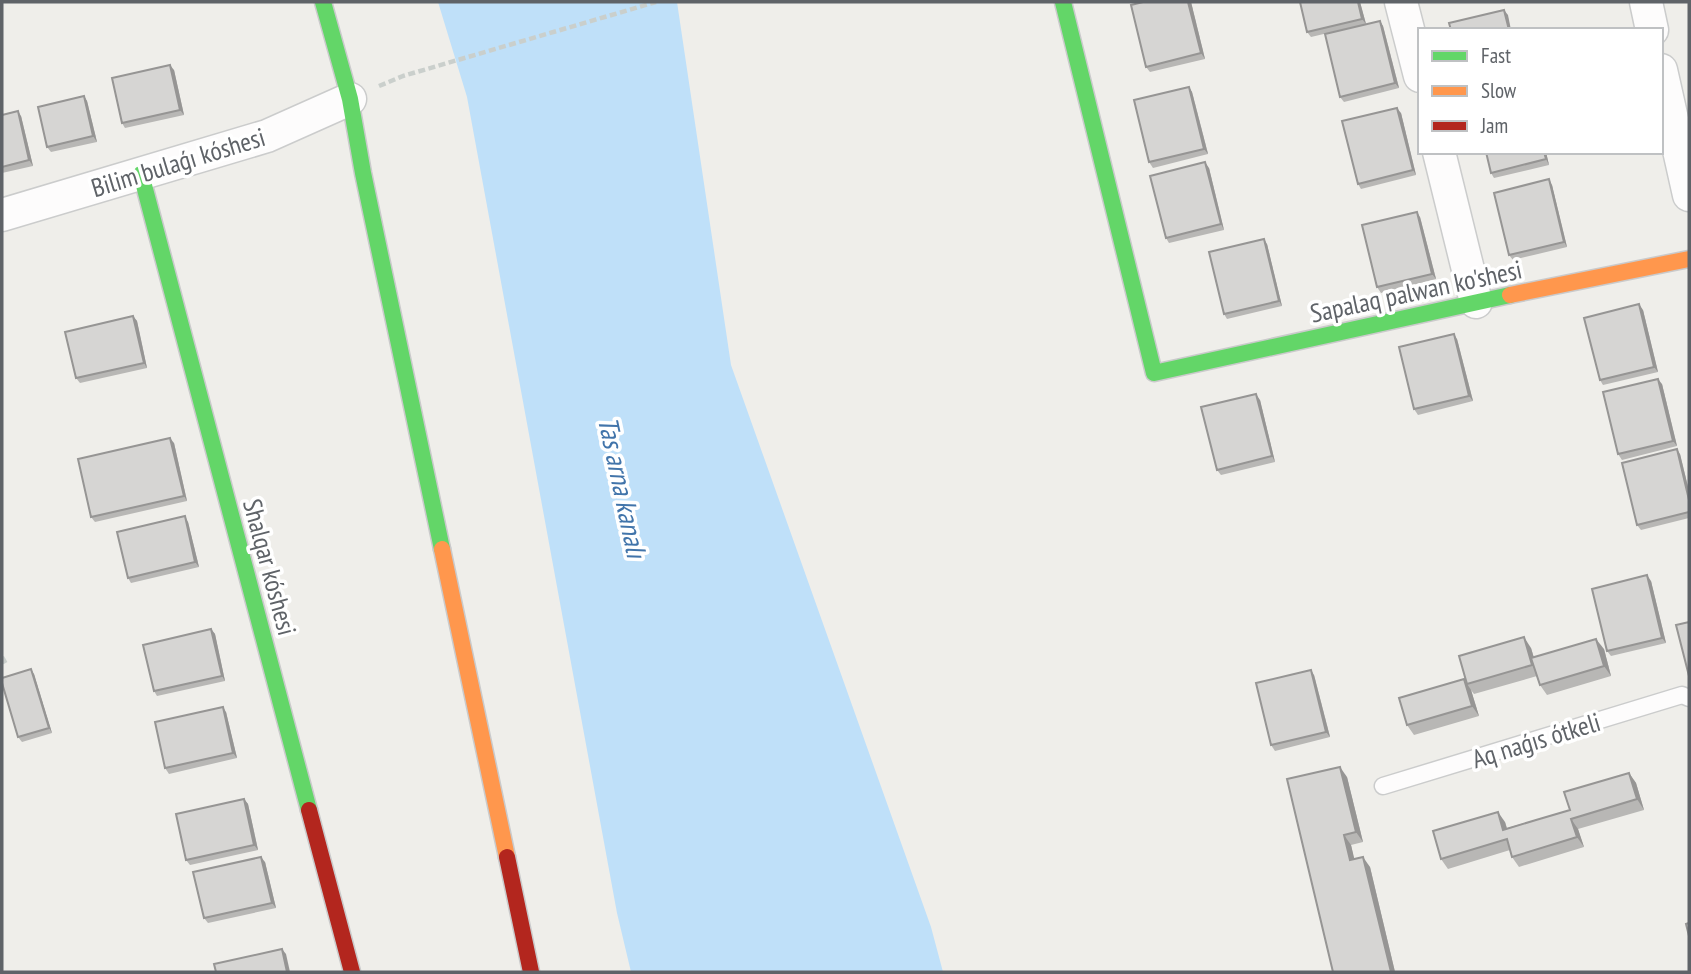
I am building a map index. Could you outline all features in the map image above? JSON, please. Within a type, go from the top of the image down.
[{"type":"street","points":[[323,2],[349,99],[531,972]]},
{"type":"street","name":"Sapalaq palwan ko'shesi","points":[[1063,2],[1154,373],[1476,302],[1689,259]]},
{"type":"street","points":[[1401,2],[1418,68]]},
{"type":"street","points":[[1646,2],[1652,28]]},
{"type":"street","points":[[1663,79],[1689,195]]},
{"type":"street","name":"Bilim bulaǵı kóshesi","points":[[2,215],[267,136],[349,99]]},
{"type":"street","points":[[1439,154],[1476,302]]},
{"type":"street","name":"Shalqar kóshesi","points":[[141,174],[352,972]]},
{"type":"lane","name":"Aq naǵıs ótkeli","points":[[1383,786],[1682,695],[1689,698]]},
{"type":"path","points":[[403,76],[656,2]]},
{"type":"path","points":[[2,657],[7,666]]},
{"type":"water","name":"Tas arna kanalı","points":[[438,2],[677,2],[731,365],[931,927],[943,972],[631,972],[617,913],[467,97]]},
{"type":"building","points":[[1143,2],[1188,2],[1201,53],[1146,67],[1131,5]]},
{"type":"building","points":[[1300,2],[1358,2],[1362,19],[1307,32]]},
{"type":"building","points":[[1504,10],[1508,28],[1450,28],[1449,23]]},
{"type":"building","points":[[1380,21],[1395,83],[1340,97],[1325,34]]},
{"type":"building","points":[[170,65],[180,110],[122,123],[112,78]]},
{"type":"building","points":[[1189,87],[1204,149],[1149,162],[1134,100]]},
{"type":"building","points":[[84,96],[93,136],[47,147],[38,107]]},
{"type":"building","points":[[1397,108],[1413,170],[1358,184],[1342,121]]},
{"type":"building","points":[[18,111],[29,160],[2,167],[2,115]]},
{"type":"building","points":[[1486,154],[1545,154],[1546,159],[1491,173]]},
{"type":"building","points":[[1205,162],[1221,224],[1166,238],[1150,176]]},
{"type":"building","points":[[1549,179],[1564,242],[1509,255],[1494,193]]},
{"type":"building","points":[[1417,212],[1432,274],[1377,287],[1362,225]]},
{"type":"building","points":[[1264,239],[1279,301],[1224,314],[1209,252]]},
{"type":"building","points":[[1639,304],[1654,367],[1600,380],[1584,318]]},
{"type":"building","points":[[133,316],[144,363],[76,378],[65,332]]},
{"type":"building","points":[[1454,334],[1469,396],[1414,409],[1399,347]]},
{"type":"building","points":[[1658,379],[1673,441],[1618,454],[1603,392]]},
{"type":"building","points":[[1256,394],[1272,456],[1217,470],[1201,407]]},
{"type":"building","points":[[170,438],[184,496],[91,517],[78,459]]},
{"type":"building","points":[[1677,449],[1689,500],[1689,512],[1637,525],[1622,463]]},
{"type":"building","points":[[185,516],[195,562],[128,578],[117,532]]},
{"type":"building","points":[[1647,575],[1662,638],[1607,651],[1592,589]]},
{"type":"building","points":[[1689,622],[1689,676],[1676,625]]},
{"type":"building","points":[[211,629],[222,676],[154,691],[143,645]]},
{"type":"building","points":[[1524,637],[1532,665],[1467,684],[1459,656]]},
{"type":"building","points":[[1596,639],[1604,666],[1540,685],[1531,658]]},
{"type":"building","points":[[31,669],[49,728],[18,737],[2,678]]},
{"type":"building","points":[[1311,670],[1326,732],[1271,745],[1256,683]]},
{"type":"building","points":[[1464,679],[1472,706],[1407,725],[1399,698]]},
{"type":"building","points":[[223,707],[233,753],[165,768],[155,722]]},
{"type":"building","points":[[1340,767],[1356,832],[1344,835],[1350,860],[1363,857],[1391,972],[1333,972],[1287,779]]},
{"type":"building","points":[[1629,773],[1637,799],[1571,819],[1577,837],[1512,857],[1507,839],[1441,859],[1433,831],[1498,812],[1503,830],[1570,810],[1564,792]]},
{"type":"building","points":[[244,799],[254,845],[186,860],[176,814]]},
{"type":"building","points":[[261,857],[272,903],[204,918],[193,872]]},
{"type":"building","points":[[282,949],[287,972],[216,972],[214,964]]},
{"type":"traffic: fast","points":[[323,2],[350,99],[442,549]]},
{"type":"traffic: fast","points":[[1063,2],[1154,373],[1510,295]]},
{"type":"traffic: fast","points":[[141,174],[309,810]]},
{"type":"traffic: slow","points":[[1510,295],[1689,259]]},
{"type":"traffic: slow","points":[[442,549],[507,857]]},
{"type":"traffic: jam","points":[[309,810],[352,972]]},
{"type":"traffic: jam","points":[[507,857],[531,972]]}]
